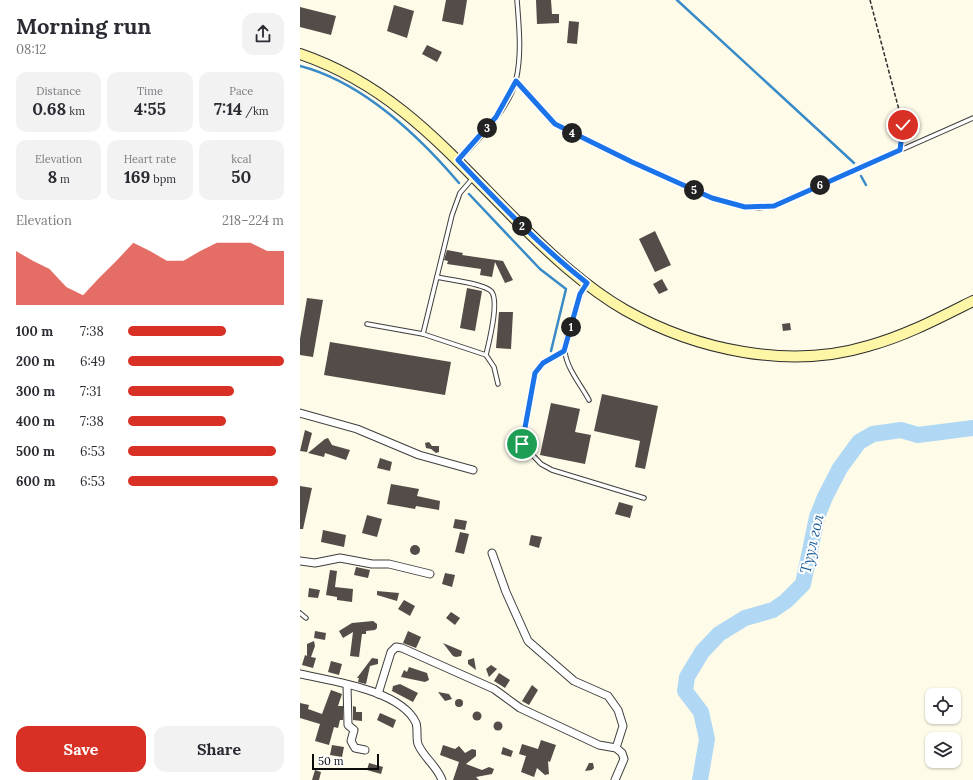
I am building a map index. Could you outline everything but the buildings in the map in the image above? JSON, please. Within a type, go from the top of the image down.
[{"type":"main road","points":[[300,54],[344,71],[369,86],[422,126],[458,160],[539,242],[587,283],[625,310],[664,328],[713,345],[743,352],[807,356],[868,347],[913,330],[973,301]]},
{"type":"street","points":[[300,413],[357,429],[418,455],[473,470]]},
{"type":"street","points":[[492,553],[506,592],[528,641],[574,681],[608,696],[618,710],[623,726],[616,748]]},
{"type":"street","points":[[300,561],[315,563],[340,558],[372,564],[389,564],[430,574]]},
{"type":"street","points":[[378,694],[391,652],[396,647],[402,648],[494,689],[520,708],[599,745],[616,748],[622,753],[624,759],[614,780]]},
{"type":"street","points":[[300,674],[347,685],[378,694],[394,701],[407,711],[416,723],[419,745],[440,773],[442,780]]},
{"type":"street","points":[[347,685],[348,725],[354,730],[351,741],[355,748],[365,750]]},
{"type":"lane","points":[[458,160],[496,117],[516,81],[519,28],[517,0]]},
{"type":"lane","points":[[516,81],[555,124],[632,162],[712,198],[745,207],[774,206],[973,118]]},
{"type":"lane","points":[[423,334],[452,215],[460,193],[474,177]]},
{"type":"lane","points":[[437,277],[484,287],[492,292],[496,302],[486,355]]},
{"type":"lane","points":[[587,283],[580,294],[564,351],[568,364],[589,400]]},
{"type":"lane","points":[[367,324],[423,334],[486,355],[494,366],[498,384]]},
{"type":"lane","points":[[564,351],[543,363],[535,373],[522,444],[541,464],[552,470],[644,498]]},
{"type":"lane","points":[[300,613],[306,618]]},
{"type":"path","points":[[870,0],[903,125],[900,150]]},
{"type":"waterway","points":[[677,0],[854,163]]},
{"type":"waterway","points":[[300,66],[345,84],[367,97],[407,129],[426,147],[459,183]]},
{"type":"waterway","points":[[861,176],[866,185]]},
{"type":"waterway","points":[[469,194],[540,269],[566,289],[551,351]]},
{"type":"waterway","name":"Туул гол","points":[[700,780],[707,739],[701,712],[685,691],[687,677],[702,652],[719,634],[745,618],[773,610],[786,601],[803,584],[817,517],[825,497],[840,468],[859,442],[873,434],[901,430],[918,435],[973,428]]},
{"type":"route","points":[[522,444],[535,373],[543,363],[564,351],[580,294],[587,283],[562,263],[517,221],[458,160],[496,117],[516,81],[555,124],[632,162],[712,198],[745,207],[759,208],[774,206],[900,150],[903,125]]}]
